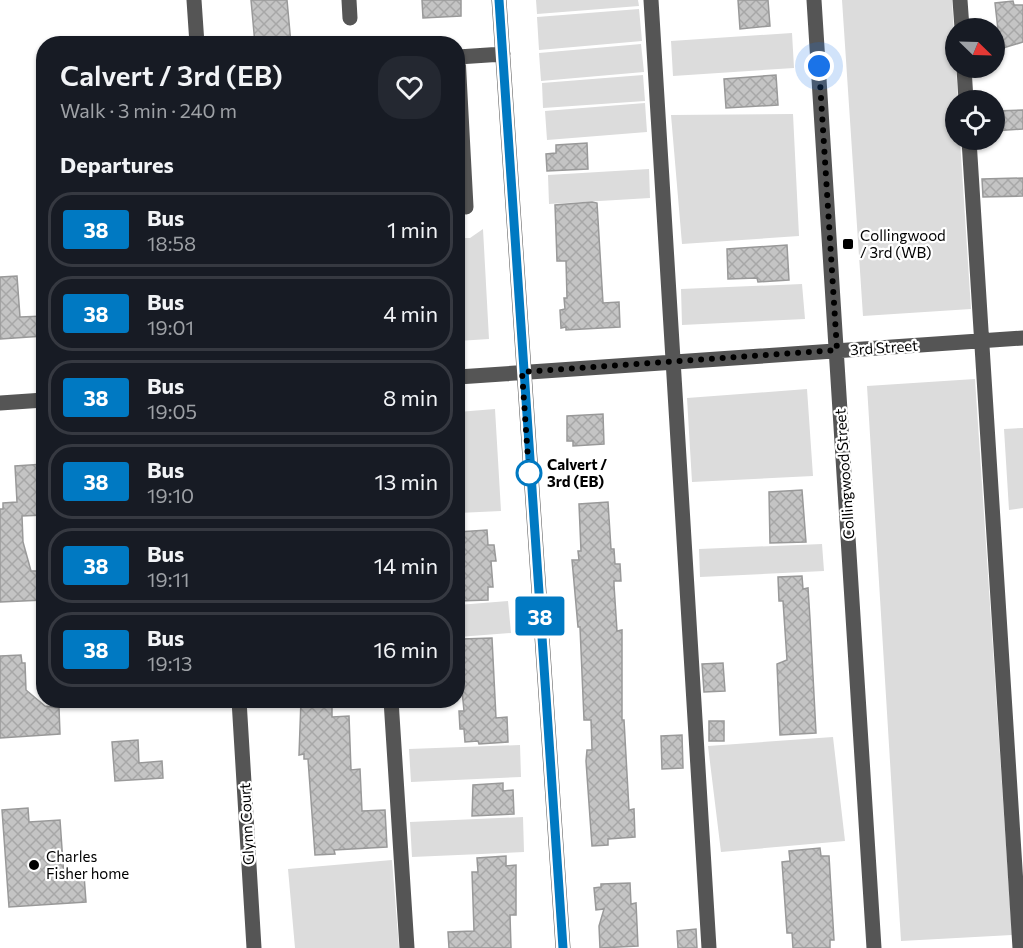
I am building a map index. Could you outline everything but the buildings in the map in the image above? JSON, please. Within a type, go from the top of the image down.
[{"type":"street","points":[[194,0],[196,36]]},
{"type":"street","points":[[349,0],[350,18]]},
{"type":"street","points":[[499,0],[522,372],[563,948]]},
{"type":"street","points":[[651,0],[675,360],[709,948]]},
{"type":"street","name":"Collingwood Street","points":[[814,0],[874,948]]},
{"type":"street","points":[[960,0],[961,18]]},
{"type":"street","points":[[465,57],[503,54]]},
{"type":"street","points":[[970,150],[1020,948]]},
{"type":"street","points":[[465,188],[466,207]]},
{"type":"street","name":"3rd Street","points":[[465,376],[1023,338]]},
{"type":"street","points":[[0,403],[36,401]]},
{"type":"street","name":"Glynn Court","points":[[239,708],[254,948]]},
{"type":"street","points":[[392,708],[407,948]]},
{"type":"shaded area","points":[[536,0],[638,0],[639,6],[537,14]]},
{"type":"shaded area","points":[[842,0],[952,0],[953,18],[945,18],[945,78],[957,78],[957,90],[945,90],[945,150],[961,150],[971,309],[863,316]]},
{"type":"shaded area","points":[[639,9],[642,41],[539,50],[537,17]]},
{"type":"shaded area","points":[[792,33],[794,68],[673,76],[671,41]]},
{"type":"shaded area","points":[[641,44],[644,72],[541,81],[539,53]]},
{"type":"shaded area","points":[[643,75],[645,101],[543,108],[542,83]]},
{"type":"shaded area","points":[[645,103],[647,132],[547,140],[545,111]]},
{"type":"shaded area","points":[[793,114],[799,236],[682,244],[671,115]]},
{"type":"shaded area","points":[[649,169],[650,198],[549,204],[548,175]]},
{"type":"shaded area","points":[[483,229],[489,339],[465,341],[465,238],[470,238]]},
{"type":"shaded area","points":[[802,284],[805,319],[682,325],[681,289]]},
{"type":"shaded area","points":[[975,379],[1012,935],[901,941],[867,386]]},
{"type":"shaded area","points":[[807,389],[813,476],[692,482],[687,398]]},
{"type":"shaded area","points":[[495,409],[501,511],[465,513],[465,411]]},
{"type":"shaded area","points":[[1023,428],[1023,508],[1009,510],[1004,429]]},
{"type":"shaded area","points":[[822,544],[824,571],[700,577],[699,549]]},
{"type":"shaded area","points":[[508,601],[511,633],[465,636],[465,604]]},
{"type":"shaded area","points":[[833,737],[845,841],[721,852],[708,746]]},
{"type":"shaded area","points":[[520,745],[521,777],[411,782],[409,749]]},
{"type":"shaded area","points":[[523,817],[524,852],[412,857],[410,822]]},
{"type":"shaded area","points":[[392,860],[399,948],[295,948],[288,869]]},
{"type":"bus line","name":"38","points":[[499,0],[529,474],[563,948]]},
{"type":"place","name":"Collingwood / 3rd (WB)","points":[[848,244]]},
{"type":"place","name":"Calvert / 3rd (EB)","points":[[529,473]]},
{"type":"place","name":"Charles Fisher home","points":[[34,865]]},
{"type":"route","points":[[529,473],[522,372],[837,350],[819,66]]}]
